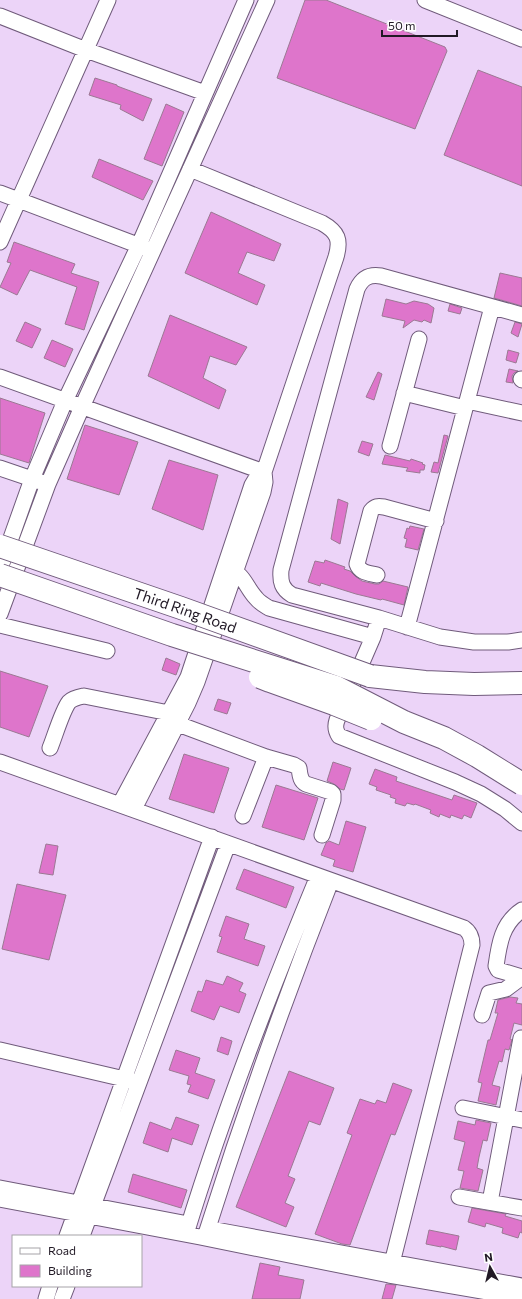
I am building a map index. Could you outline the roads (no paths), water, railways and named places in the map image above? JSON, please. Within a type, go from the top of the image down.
[{"type":"highway","name":"Third Ring Road","points":[[0,546],[181,608],[370,676],[425,682],[474,684],[522,683]]},
{"type":"highway","name":"Third Ring Road","points":[[0,575],[172,635],[336,686],[404,722],[450,742],[477,756],[522,784]]},
{"type":"highway","points":[[172,635],[270,682],[334,704],[457,754],[511,790],[522,800]]},
{"type":"street","points":[[0,242],[108,0]]},
{"type":"street","points":[[0,569],[32,479],[65,401],[139,245],[246,0]]},
{"type":"street","points":[[0,614],[48,484],[267,0]]},
{"type":"street","points":[[425,0],[522,39]]},
{"type":"street","points":[[0,16],[86,50],[205,93]]},
{"type":"street","points":[[127,807],[173,718],[188,703],[202,669],[230,569],[263,492],[265,482],[264,472],[339,247],[337,237],[331,228],[322,223],[190,169]]},
{"type":"street","points":[[0,192],[153,251]]},
{"type":"street","points":[[522,315],[375,275],[369,276],[360,283],[357,289],[281,570],[281,581],[283,587],[292,595],[379,618],[407,628],[440,637],[474,642],[508,642],[522,640]]},
{"type":"street","points":[[407,628],[492,307]]},
{"type":"street","points":[[390,446],[419,339]]},
{"type":"street","points":[[0,377],[264,472]]},
{"type":"street","points":[[404,393],[466,405],[522,413]]},
{"type":"street","points":[[0,468],[48,484]]},
{"type":"street","points":[[377,575],[362,571],[357,564],[373,508],[384,507],[436,521]]},
{"type":"street","points":[[230,569],[244,580],[256,598],[269,608],[373,637]]},
{"type":"street","points":[[379,618],[373,637],[337,720],[336,731],[339,736],[455,782],[481,794],[505,809],[522,823]]},
{"type":"street","points":[[0,625],[107,651]]},
{"type":"street","points":[[50,748],[65,708],[76,697],[84,696],[173,718],[266,756],[297,766],[303,782],[329,791],[333,794],[334,800],[322,835]]},
{"type":"street","points":[[243,816],[266,756]]},
{"type":"street","points":[[0,762],[212,837],[464,928],[468,931],[472,940],[391,1268]]},
{"type":"street","points":[[82,1235],[83,1210],[124,1079],[212,837]]},
{"type":"street","points":[[68,1235],[83,1210],[139,1083],[228,844]]},
{"type":"street","points":[[187,1229],[249,1049],[282,963],[324,878]]},
{"type":"street","points":[[206,1233],[236,1141],[294,977],[324,878]]},
{"type":"street","points":[[522,910],[509,921],[505,928],[496,966],[498,970],[522,977]]},
{"type":"street","points":[[482,1015],[489,993],[506,989],[522,977]]},
{"type":"street","points":[[490,1202],[521,1038]]},
{"type":"street","points":[[0,1050],[139,1083]]},
{"type":"street","points":[[463,1108],[522,1120]]},
{"type":"street","points":[[0,1188],[83,1210]]},
{"type":"street","points":[[459,1197],[522,1208]]},
{"type":"street","points":[[0,1199],[83,1210],[187,1229],[391,1268],[522,1298]]},
{"type":"street","points":[[391,1268],[522,1286]]},
{"type":"street","points":[[46,1299],[50,1287]]},
{"type":"street","points":[[62,1299],[66,1287]]}]
